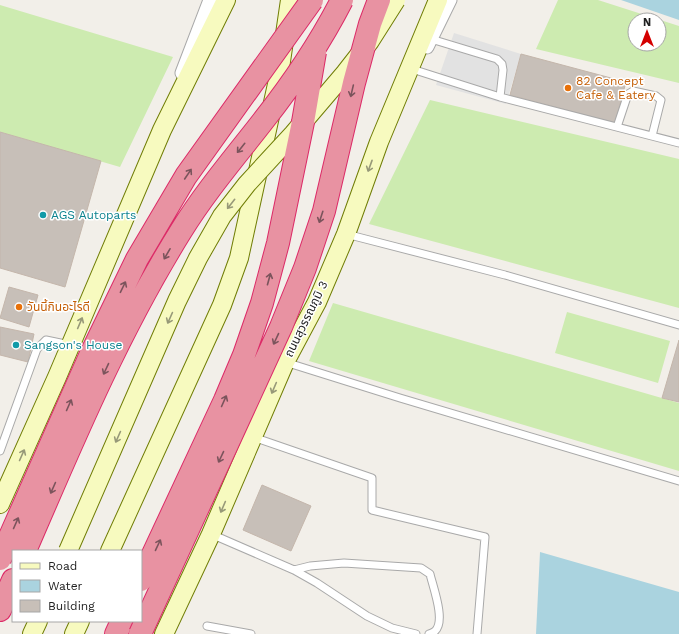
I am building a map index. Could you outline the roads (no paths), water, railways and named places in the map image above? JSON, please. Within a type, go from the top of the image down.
[{"type":"highway","points":[[0,559],[90,356],[137,259],[186,176],[312,0]]},
{"type":"highway","points":[[142,578],[225,400],[244,355],[262,303],[278,243],[288,197],[303,122],[324,0]]},
{"type":"highway","points":[[25,550],[89,405],[150,284],[207,192],[264,120],[311,54],[342,0]]},
{"type":"highway","points":[[140,634],[281,327],[305,268],[324,210],[354,83],[378,0]]},
{"type":"highway","points":[[0,610],[12,582]]},
{"type":"highway","points":[[116,634],[122,622]]},
{"type":"main road","points":[[0,504],[162,130],[226,0]]},
{"type":"main road","points":[[110,550],[222,305],[239,258],[279,76],[290,0]]},
{"type":"main road","points":[[68,550],[177,301],[198,258],[222,216],[247,184],[293,134],[370,42],[396,0]]},
{"type":"main road","name":"ถนนสุวรรณภูมิ 3","points":[[164,634],[211,534],[285,362],[317,302],[346,234],[379,142],[438,0]]},
{"type":"main road","points":[[32,634],[38,622]]},
{"type":"main road","points":[[74,634],[80,622]]},
{"type":"street","points":[[162,130],[209,0]]},
{"type":"street","points":[[379,142],[450,0]]},
{"type":"lane","points":[[431,38],[497,59],[502,64],[503,70],[500,97]]},
{"type":"lane","points":[[415,70],[500,97],[679,143]]},
{"type":"lane","points":[[617,127],[630,92],[633,91],[656,96],[661,100],[652,136]]},
{"type":"lane","points":[[346,234],[505,275],[679,325]]},
{"type":"lane","points":[[0,451],[36,349],[46,340],[70,345]]},
{"type":"lane","points":[[285,362],[400,398],[679,481]]},
{"type":"lane","points":[[253,437],[372,478],[372,510],[485,537],[477,634]]},
{"type":"lane","points":[[211,534],[294,570],[318,583],[367,616],[392,628],[416,634]]},
{"type":"lane","points":[[294,570],[310,566],[344,563],[421,568],[430,574],[440,614],[439,623],[435,631],[429,634]]},
{"type":"lane","points":[[207,626],[251,634]]},
{"type":"water","points":[[621,0],[679,0],[679,20],[667,16],[667,12],[656,12]]},
{"type":"water","points":[[540,552],[679,592],[679,634],[536,634]]},
{"type":"place","name":"82 Concept Cafe & Eatery","points":[[568,88]]},
{"type":"place","name":"AGS Autoparts","points":[[43,215]]},
{"type":"place","name":"วันนี้กินอะไรดี","points":[[19,307]]},
{"type":"place","name":"Sangson's House","points":[[16,345]]}]
